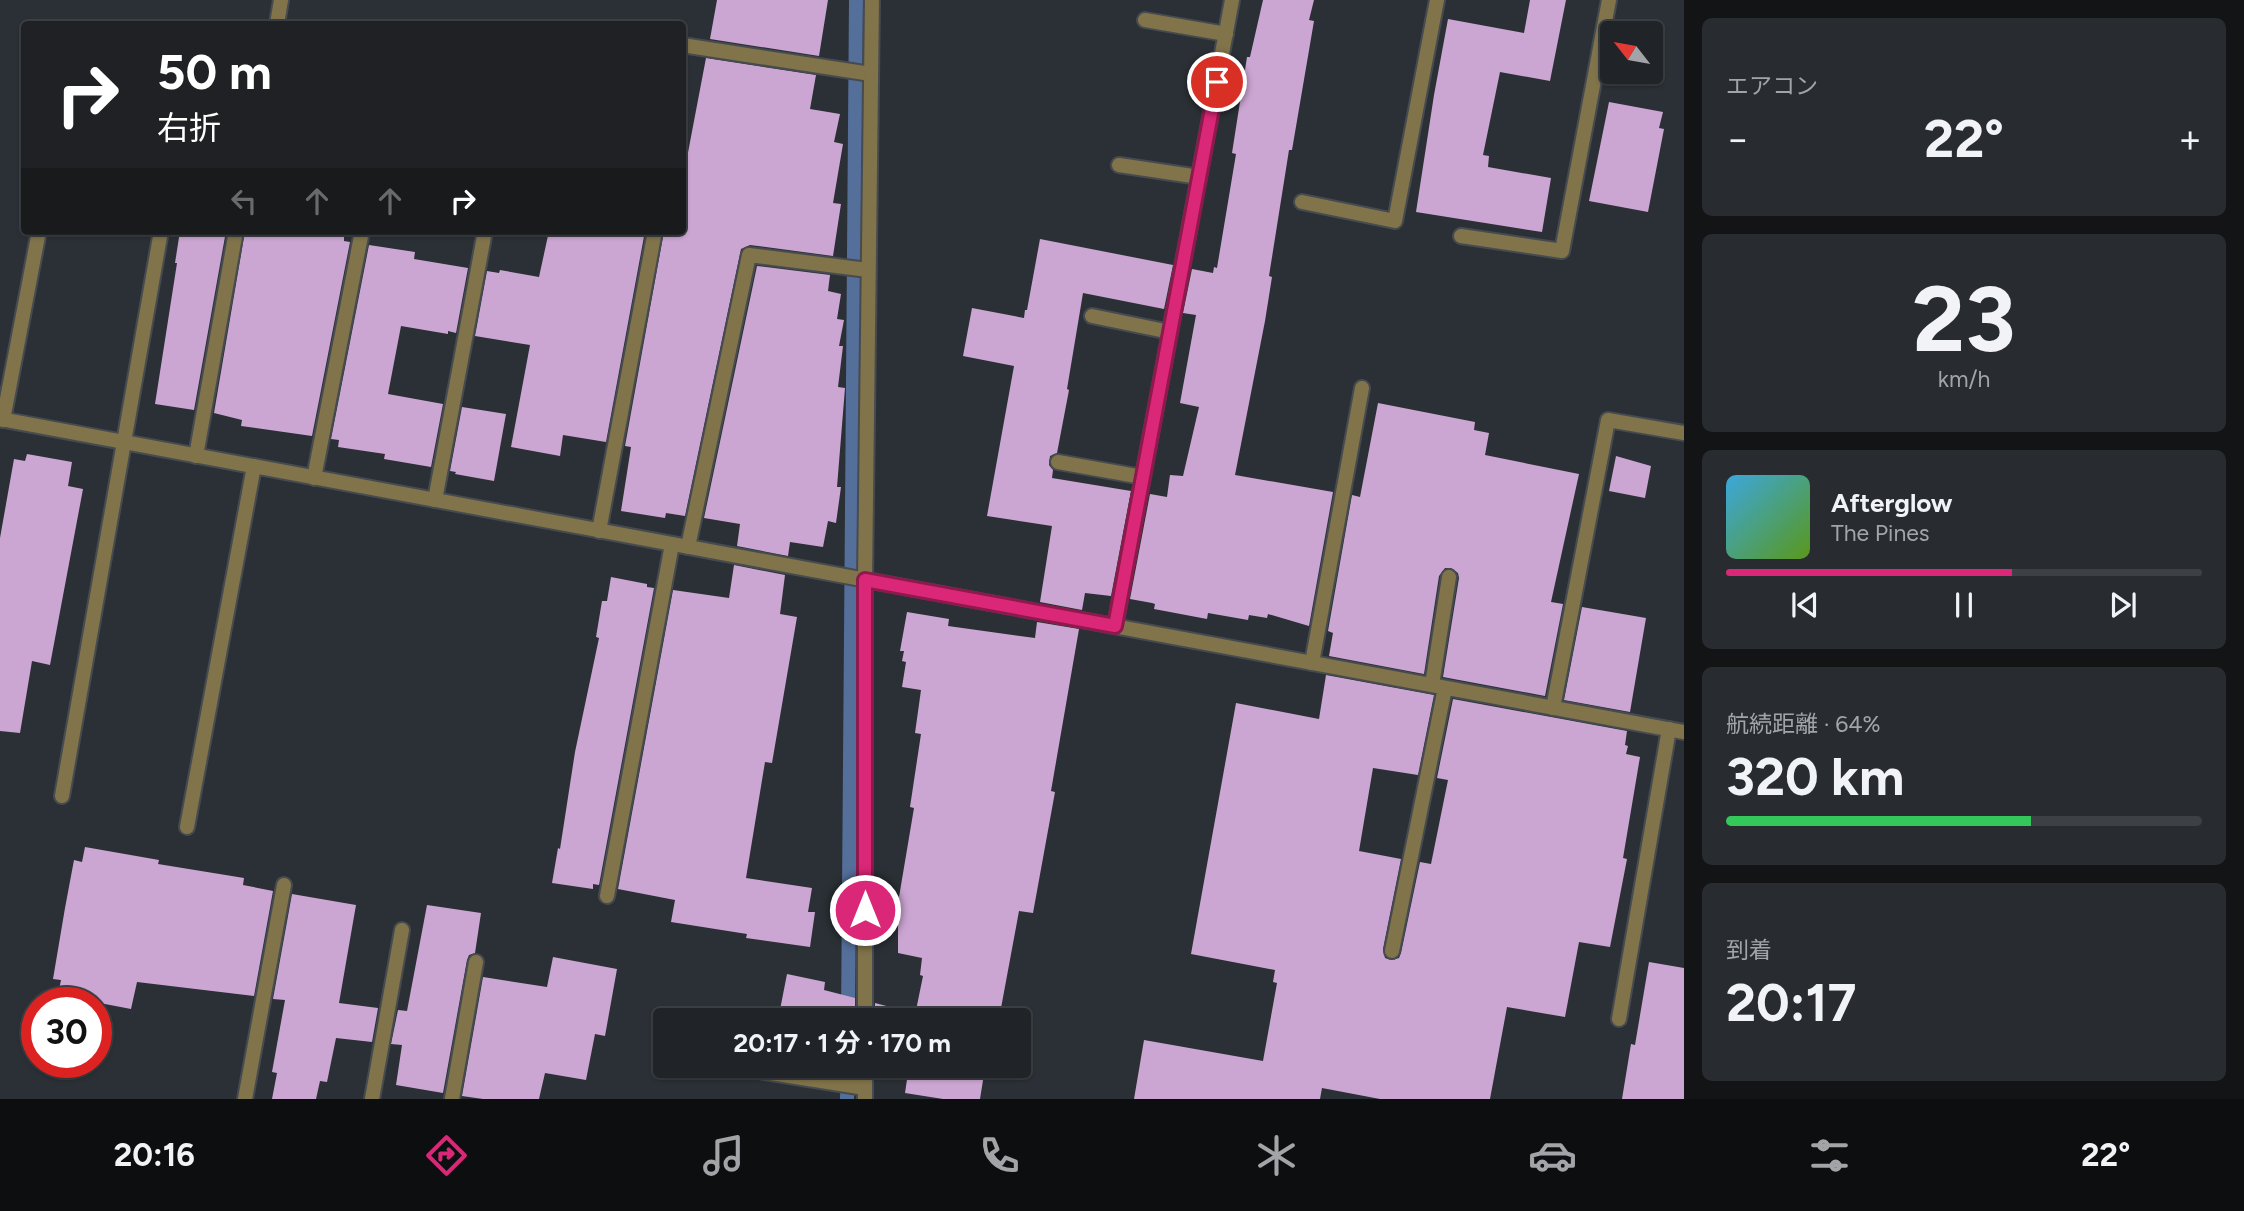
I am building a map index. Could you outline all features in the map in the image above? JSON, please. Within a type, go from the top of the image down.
[{"type":"street","points":[[278,21],[281,0]]},
{"type":"street","points":[[865,1008],[865,580],[872,0]]},
{"type":"street","points":[[1115,626],[1232,0]]},
{"type":"street","points":[[1302,202],[1395,221],[1437,0]]},
{"type":"street","points":[[1461,236],[1562,251],[1609,0]]},
{"type":"street","points":[[1145,20],[1226,34]]},
{"type":"street","points":[[686,46],[871,74]]},
{"type":"street","points":[[1119,165],[1199,177]]},
{"type":"street","points":[[38,235],[2,419],[1684,732]]},
{"type":"street","points":[[62,796],[160,235]]},
{"type":"street","points":[[196,456],[235,235]]},
{"type":"street","points":[[314,478],[361,235]]},
{"type":"street","points":[[435,500],[484,235]]},
{"type":"street","points":[[599,531],[654,235]]},
{"type":"street","points":[[688,547],[749,255],[868,270]]},
{"type":"street","points":[[1092,316],[1170,332]]},
{"type":"street","points":[[1312,663],[1362,388]]},
{"type":"street","points":[[1553,708],[1608,420],[1684,433]]},
{"type":"street","points":[[1058,462],[1142,477]]},
{"type":"street","points":[[187,827],[254,466]]},
{"type":"street","points":[[607,896],[672,544]]},
{"type":"street","points":[[1392,951],[1438,686],[1449,577]]},
{"type":"street","points":[[1619,1019],[1669,729]]},
{"type":"street","points":[[245,1099],[285,885]]},
{"type":"street","points":[[372,1099],[402,930]]},
{"type":"street","points":[[452,1099],[477,962]]},
{"type":"street","points":[[788,1078],[865,1093]]},
{"type":"building","points":[[717,0],[828,0],[819,56],[710,39]]},
{"type":"building","points":[[1263,0],[1314,0],[1309,20],[1314,21],[1292,150],[1289,150],[1269,276],[1272,277],[1265,321],[1235,475],[1333,492],[1309,626],[1268,614],[1267,618],[1249,615],[1248,620],[1208,613],[1207,619],[1154,609],[1155,604],[1130,599],[1150,494],[1167,497],[1170,475],[1183,476],[1199,407],[1180,403],[1196,315],[1183,313],[1192,269],[1213,273],[1214,267],[1217,268],[1236,154],[1232,153],[1247,57],[1250,57]]},
{"type":"building","points":[[1530,0],[1566,0],[1550,81],[1500,72],[1483,155],[1489,156],[1488,167],[1551,178],[1542,232],[1416,212],[1448,19],[1524,33]]},
{"type":"building","points":[[706,58],[816,75],[810,109],[840,114],[834,142],[843,144],[833,203],[841,204],[833,256],[750,245],[741,249],[685,516],[666,513],[665,518],[621,511],[631,447],[625,446],[663,235],[686,235],[686,163]]},
{"type":"building","points":[[1609,102],[1663,112],[1659,128],[1664,129],[1648,212],[1589,201]]},
{"type":"building","points":[[179,235],[225,235],[194,410],[155,404]]},
{"type":"building","points":[[244,235],[344,237],[344,241],[350,242],[312,436],[241,426],[242,420],[214,413]]},
{"type":"building","points":[[548,235],[644,235],[606,442],[563,435],[560,456],[511,447],[530,345],[475,336],[487,271],[499,273],[500,270],[539,277]]},
{"type":"building","points":[[1040,239],[1173,265],[1164,309],[1083,293],[1057,453],[1050,456],[1052,478],[1131,491],[1111,596],[1085,593],[1082,610],[1040,602],[1052,526],[987,516],[1014,366],[963,356],[972,308],[1024,318]]},
{"type":"building","points":[[369,245],[415,252],[414,259],[468,268],[456,333],[401,326],[388,394],[443,404],[431,467],[384,459],[385,454],[338,447],[339,440],[331,439]]},
{"type":"building","points":[[757,266],[830,275],[828,291],[841,294],[837,319],[844,320],[839,346],[843,346],[838,387],[845,388],[837,487],[841,487],[836,523],[828,521],[823,547],[790,542],[788,556],[737,546],[740,524],[704,518]]},
{"type":"building","points":[[1378,403],[1475,422],[1474,430],[1489,433],[1485,455],[1579,474],[1551,602],[1563,604],[1545,696],[1443,677],[1459,578],[1458,573],[1451,568],[1445,568],[1439,576],[1424,674],[1329,656],[1333,633],[1328,631],[1352,495],[1360,497]]},
{"type":"building","points":[[462,407],[506,414],[494,481],[450,471]]},
{"type":"building","points":[[27,454],[72,462],[68,486],[83,489],[50,665],[32,661],[20,733],[0,731],[0,538],[14,459],[25,461]]},
{"type":"building","points":[[1616,456],[1651,466],[1645,498],[1609,491]]},
{"type":"building","points":[[734,565],[785,575],[780,614],[797,617],[772,763],[765,762],[746,878],[812,888],[808,912],[815,912],[810,947],[746,938],[747,934],[671,922],[675,900],[618,889],[673,590],[729,598]]},
{"type":"building","points":[[611,577],[647,584],[647,587],[654,588],[599,885],[593,884],[593,889],[552,883],[599,638],[596,637],[602,601],[607,601]]},
{"type":"building","points":[[1582,607],[1646,618],[1630,712],[1564,700]]},
{"type":"building","points":[[907,612],[949,619],[948,626],[1035,638],[1037,622],[1079,629],[1051,791],[1055,792],[1033,913],[1019,911],[1001,1008],[916,1008],[923,976],[920,975],[922,958],[898,953],[898,903],[914,808],[910,807],[921,734],[915,733],[921,690],[902,687],[906,662],[902,661],[904,651],[900,651]]},
{"type":"building","points":[[1326,675],[1434,695],[1418,775],[1373,768],[1359,851],[1401,859],[1383,949],[1385,958],[1391,960],[1399,958],[1401,953],[1420,862],[1431,864],[1448,780],[1437,778],[1453,699],[1627,731],[1626,754],[1640,757],[1623,858],[1627,859],[1610,947],[1579,942],[1565,1017],[1507,1007],[1490,1099],[1380,1099],[1322,1088],[1320,1099],[1134,1099],[1144,1040],[1263,1061],[1277,983],[1273,982],[1275,970],[1191,954],[1236,703],[1319,719]]},
{"type":"building","points":[[85,847],[159,860],[158,864],[244,878],[243,885],[273,891],[254,996],[137,982],[131,1009],[112,1005],[112,987],[60,987],[61,980],[53,979],[65,908],[74,860],[82,862]]},
{"type":"building","points":[[292,894],[356,905],[339,1003],[378,1008],[372,1042],[336,1038],[327,1082],[320,1081],[316,1099],[272,1099],[277,1073],[272,1072],[285,1000],[273,999]]},
{"type":"building","points":[[427,905],[481,913],[475,953],[469,955],[467,960],[443,1093],[396,1085],[402,1045],[391,1044],[398,1010],[407,1011]]},
{"type":"building","points":[[553,957],[617,969],[605,1036],[595,1034],[586,1080],[545,1073],[539,1099],[483,1099],[462,1096],[483,977],[547,987]]},
{"type":"building","points":[[1649,962],[1684,968],[1684,1099],[1622,1099],[1631,1044],[1635,1045]]},
{"type":"building","points":[[787,974],[825,982],[824,990],[855,998],[855,1008],[780,1008]]},
{"type":"building","points":[[875,1003],[894,1008],[875,1008]]},
{"type":"building","points":[[907,1078],[983,1078],[980,1099],[943,1099],[905,1093]]},
{"type":"waterway","points":[[848,1008],[856,0]]},
{"type":"waterway","points":[[847,1099],[848,1078]]},
{"type":"route","points":[[865,910],[865,580],[1115,626],[1217,82]]}]
